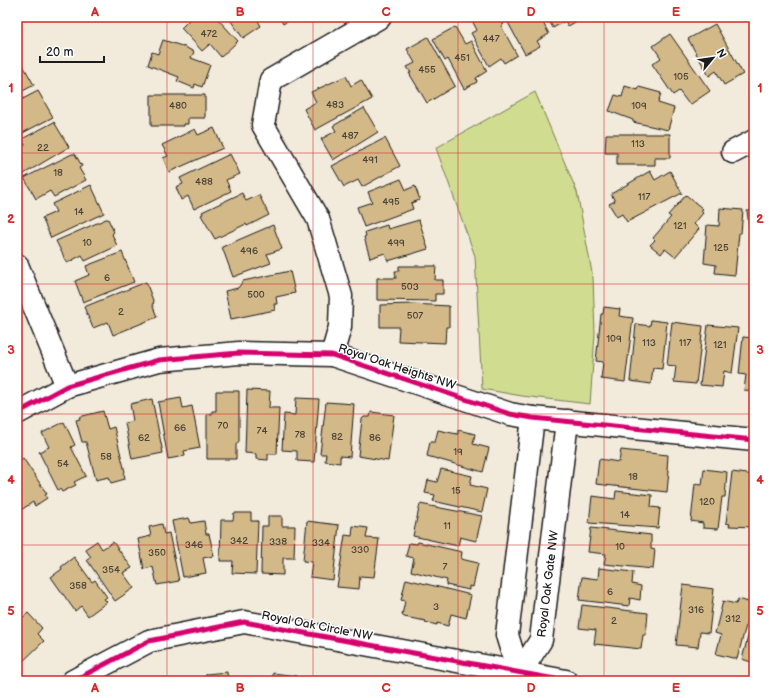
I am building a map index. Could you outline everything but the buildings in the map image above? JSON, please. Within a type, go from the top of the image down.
[{"type":"street","name":"Royal Oak Heights NW","points":[[332,355],[340,327],[341,296],[318,219],[263,125],[271,80],[380,17]]},
{"type":"street","points":[[734,152],[754,141]]},
{"type":"street","points":[[17,265],[67,386]]},
{"type":"street","name":"Royal Oak Heights NW","points":[[17,413],[67,386],[159,360],[239,353],[332,355],[510,414],[533,418],[754,440]]},
{"type":"street","points":[[518,677],[507,635],[533,418]]},
{"type":"street","name":"Royal Oak Gate NW","points":[[518,677],[541,640],[567,421]]},
{"type":"street","name":"Royal Oak Circle NW","points":[[72,681],[149,641],[244,622],[518,677],[566,681]]},
{"type":"green space","points":[[535,92],[577,192],[593,278],[595,334],[590,404],[522,396],[482,389],[475,256],[436,148]]},
{"type":"cycle path","points":[[17,413],[67,386],[159,360],[239,353],[332,355],[510,414],[533,418],[754,440]]},
{"type":"cycle path","points":[[73,681],[149,641],[244,622],[566,681]]}]
